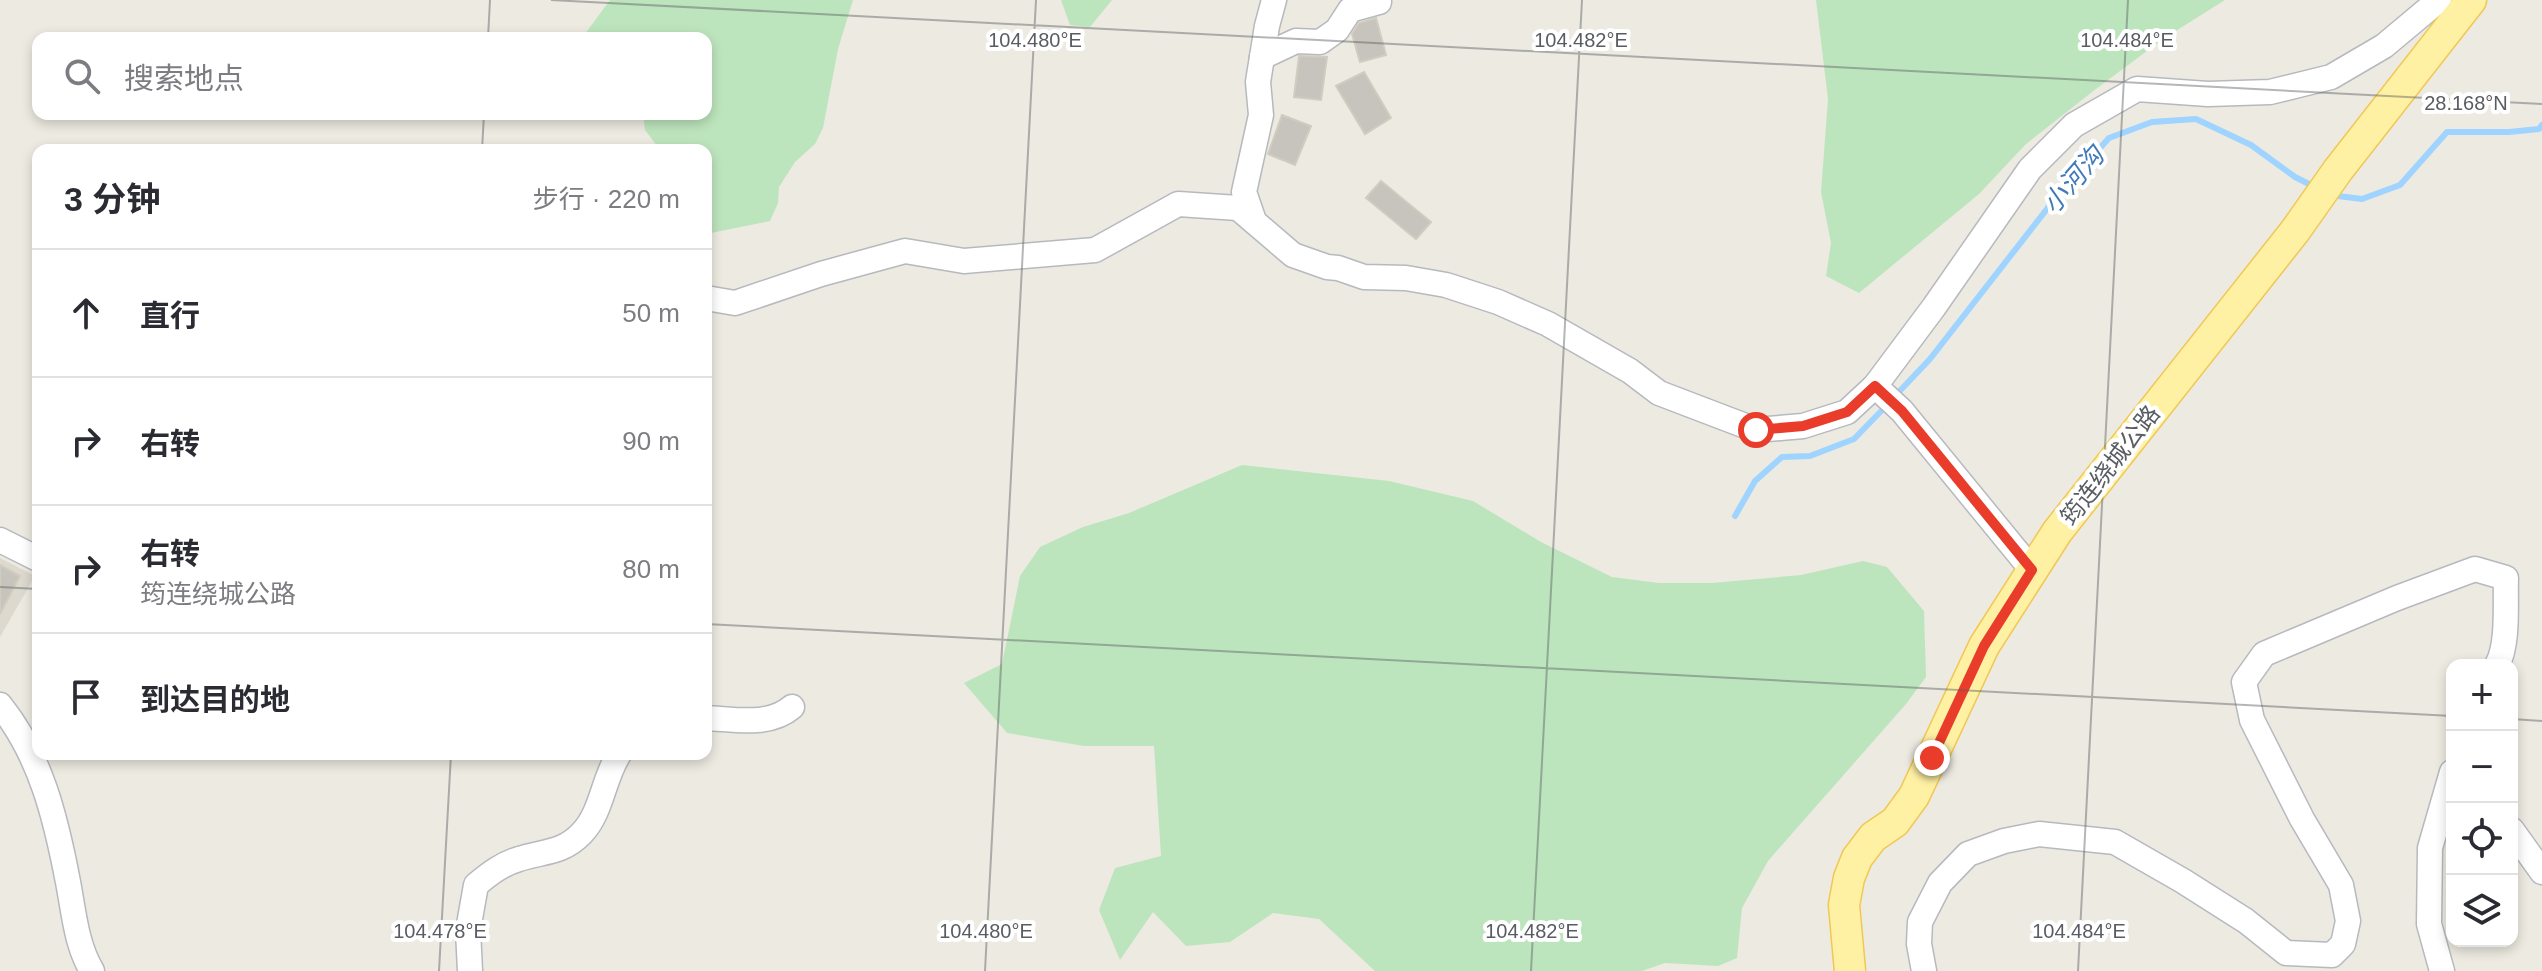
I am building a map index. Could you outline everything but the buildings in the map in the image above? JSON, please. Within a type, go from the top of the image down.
[{"type":"main road","name":"筠连绕城公路","points":[[1850,971],[1844,905],[1857,858],[1873,837],[1895,822],[1914,796],[1984,646],[2032,570],[2057,532],[2295,231],[2338,170],[2471,0]]},
{"type":"street","points":[[1254,221],[1244,192],[1261,115],[1258,82],[1274,0]]},
{"type":"street","points":[[712,299],[735,303],[821,274],[905,251],[964,261],[1095,250],[1178,204],[1238,208],[1293,255],[1364,277],[1406,278],[1446,285],[1498,302],[1548,324],[1630,371],[1659,393],[1756,430],[1803,426],[1847,412],[1878,389],[2030,169],[2074,125],[2137,89],[2208,94],[2270,92],[2331,77],[2384,46],[2439,0]]},
{"type":"street","points":[[1262,57],[1296,41],[1320,42],[1337,30],[1350,10],[1379,2]]},
{"type":"street","points":[[1878,389],[1902,411],[2032,570]]},
{"type":"street","points":[[0,540],[32,556]]},
{"type":"street","points":[[1924,971],[1919,944],[1920,922],[1940,883],[1968,854],[2004,841],[2039,834],[2115,842],[2246,921],[2286,953],[2332,955],[2343,944],[2348,921],[2341,885],[2302,819],[2252,720],[2244,682],[2264,654],[2475,569],[2506,578],[2504,627],[2498,659]]},
{"type":"street","points":[[0,705],[32,757]]},
{"type":"street","points":[[712,718],[758,720],[785,713],[792,707]]},
{"type":"street","points":[[34,760],[40,770],[67,875],[81,953],[92,971]]},
{"type":"street","points":[[470,971],[468,930],[476,885],[494,870],[519,859],[545,855],[569,845],[581,835],[594,816],[605,781],[616,760]]},
{"type":"street","points":[[2442,971],[2429,924],[2430,848],[2446,793]]},
{"type":"street","points":[[2518,838],[2542,872]]},
{"type":"shaded area","points":[[0,558],[32,574],[32,581],[0,637]]},
{"type":"green space","points":[[610,0],[853,0],[838,49],[823,128],[815,144],[795,162],[779,187],[778,203],[770,221],[712,233],[712,144],[656,144],[645,130],[644,120],[712,120],[712,32],[586,32]]},
{"type":"green space","points":[[1061,0],[1112,0],[1090,27],[1070,25]]},
{"type":"green space","points":[[1816,0],[2225,0],[2163,39],[2026,144],[1979,194],[1859,293],[1826,276],[1831,243],[1821,192],[1828,99]]},
{"type":"green space","points":[[1242,465],[1389,481],[1473,501],[1541,542],[1612,577],[1659,583],[1712,583],[1801,575],[1863,561],[1887,567],[1924,611],[1926,677],[1906,704],[1768,861],[1742,908],[1737,958],[1718,966],[1665,963],[1642,971],[1375,971],[1319,919],[1273,913],[1230,942],[1186,946],[1153,912],[1120,960],[1099,910],[1115,868],[1161,856],[1154,746],[1084,746],[1007,733],[964,683],[1002,664],[1020,576],[1040,547]]},
{"type":"waterway","name":"小河沟","points":[[1895,396],[1930,359],[2061,191],[2109,138],[2152,122],[2196,119],[2251,145],[2295,177],[2317,188]]},
{"type":"waterway","name":"小河沟","points":[[2330,195],[2362,199],[2400,185],[2447,132],[2509,132],[2539,129],[2542,125]]},
{"type":"waterway","name":"小河沟","points":[[1735,516],[1755,481],[1782,457],[1810,456],[1854,439],[1888,404]]},
{"type":"route","points":[[1756,430],[1803,426],[1847,412],[1875,386],[1902,411],[2032,570],[1984,646],[1932,758]]}]
